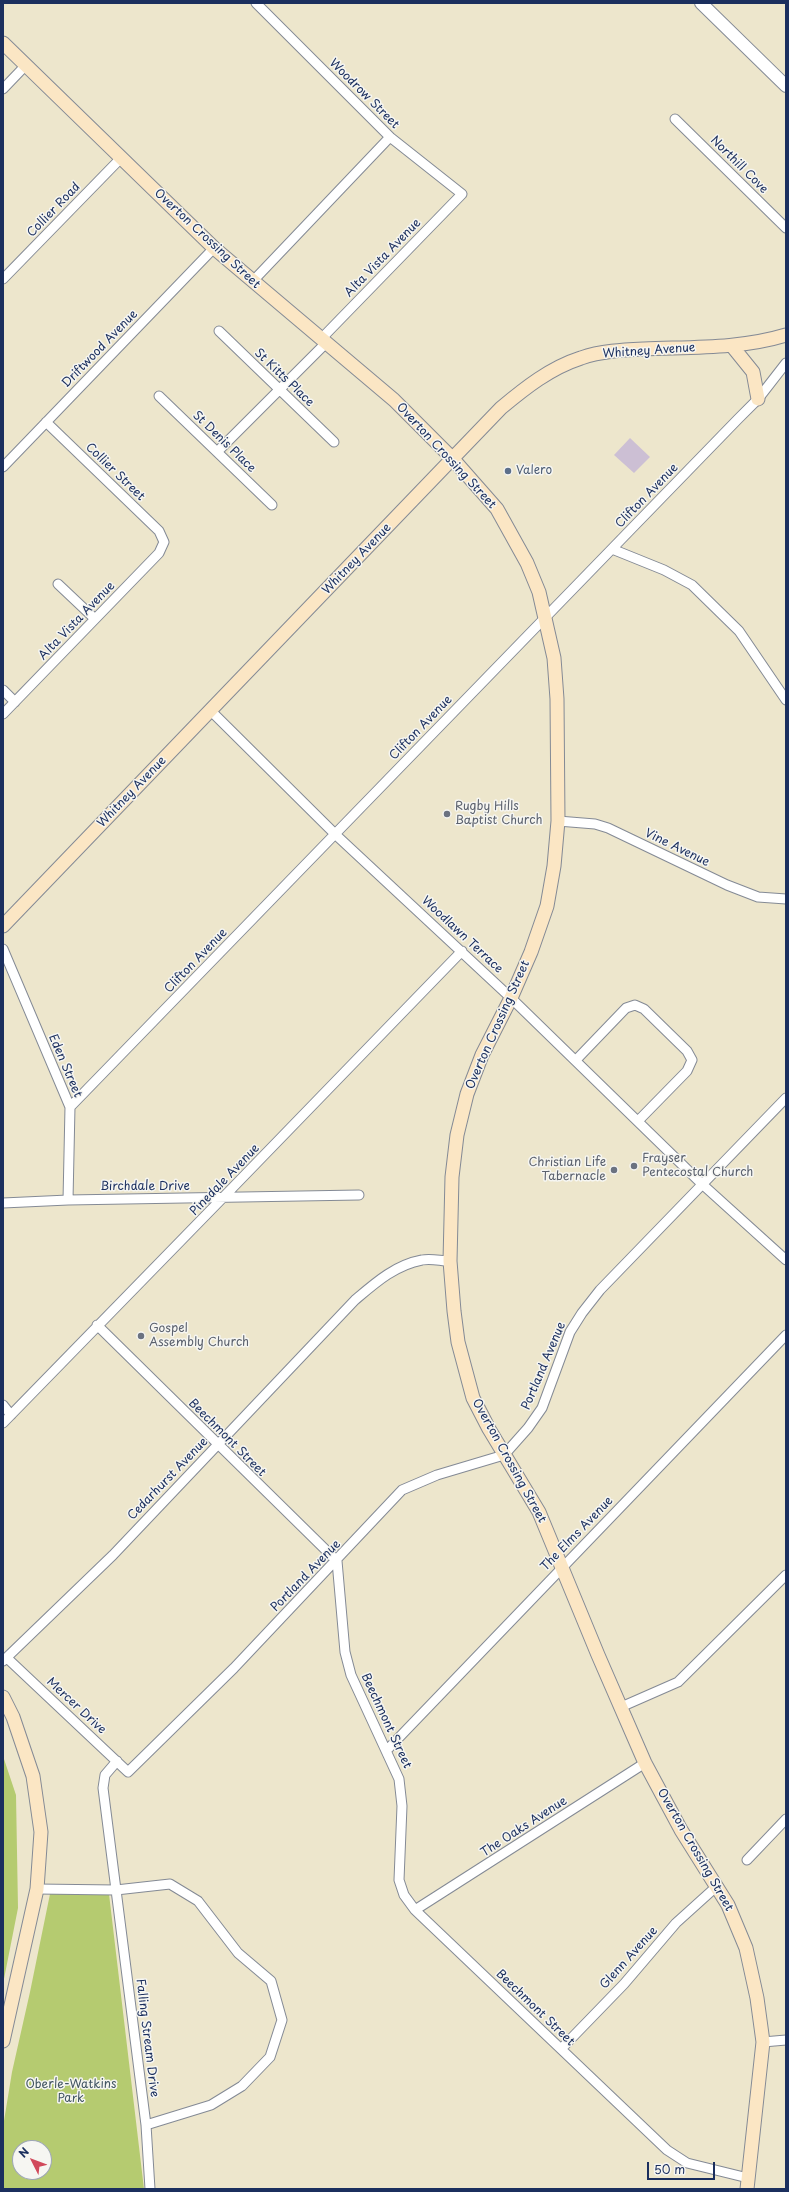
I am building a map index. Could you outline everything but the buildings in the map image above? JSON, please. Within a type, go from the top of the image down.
[{"type":"main road","name":"Overton Crossing Street","points":[[3,43],[214,248],[252,282],[394,400],[453,459],[491,501],[512,533],[539,592],[554,658],[555,673],[558,821],[554,866],[547,906],[531,952],[511,998],[482,1055],[465,1101],[457,1135],[452,1177],[450,1261],[454,1311],[464,1368],[473,1398],[504,1455],[539,1512],[561,1568],[645,1763],[681,1830],[717,1886],[737,1923],[746,1948],[757,1998],[763,2042],[747,2184]]},
{"type":"main road","name":"Whitney Avenue","points":[[3,926],[501,408],[523,389],[551,371],[581,358],[614,351],[732,346],[770,340],[786,335]]},
{"type":"main road","points":[[732,346],[753,372],[758,399]]},
{"type":"main road","points":[[3,1697],[13,1717],[33,1776],[41,1832],[37,1889],[3,2041]]},
{"type":"street","name":"Woodrow Street","points":[[256,3],[390,137],[462,194]]},
{"type":"street","points":[[701,3],[786,86]]},
{"type":"street","points":[[3,89],[26,65]]},
{"type":"street","name":"Northill Cove","points":[[675,119],[786,228]]},
{"type":"street","points":[[252,282],[390,137]]},
{"type":"street","name":"Collier Road","points":[[3,279],[121,158]]},
{"type":"street","name":"Alta Vista Avenue","points":[[217,452],[280,390],[462,194]]},
{"type":"street","name":"Driftwood Avenue","points":[[3,467],[214,248]]},
{"type":"street","name":"St Kitts Place","points":[[218,331],[334,442]]},
{"type":"street","name":"Clifton Avenue","points":[[70,1107],[758,399],[786,363]]},
{"type":"street","name":"St Denis Place","points":[[159,396],[272,505]]},
{"type":"street","name":"Collier Street","points":[[46,422],[159,531],[164,542]]},
{"type":"street","name":"Alta Vista Avenue","points":[[3,714],[159,553],[164,542]]},
{"type":"street","points":[[612,549],[664,570],[692,585],[739,632],[786,700]]},
{"type":"street","points":[[58,584],[95,620]]},
{"type":"street","points":[[3,690],[15,702]]},
{"type":"street","name":"Woodlawn Terrace","points":[[210,710],[336,834],[462,951],[576,1060],[702,1184],[786,1260]]},
{"type":"street","name":"Vine Avenue","points":[[558,821],[595,824],[608,828],[727,886],[758,897],[786,899]]},
{"type":"street","name":"Eden Street","points":[[3,949],[70,1107],[68,1200]]},
{"type":"street","name":"Pinedale Avenue","points":[[3,1423],[97,1325],[224,1198],[462,951]]},
{"type":"street","points":[[576,1060],[626,1008],[635,1005],[644,1009],[687,1051],[692,1060],[687,1071],[638,1121]]},
{"type":"street","name":"Portland Avenue","points":[[128,1772],[234,1668],[337,1561],[402,1490],[437,1475],[504,1455],[528,1428],[542,1408],[570,1332],[582,1313],[600,1290],[786,1098]]},
{"type":"street","name":"Birchdale Drive","points":[[3,1203],[68,1200],[359,1195]]},
{"type":"street","name":"Cedarhurst Avenue","points":[[5,1659],[113,1555],[355,1300],[383,1277],[401,1267],[423,1260],[450,1261]]},
{"type":"street","name":"Beechmont Street","points":[[97,1325],[217,1445],[337,1561],[345,1652],[351,1675],[399,1778],[401,1792],[399,1880],[404,1895],[415,1910],[667,2150],[687,2164],[747,2184]]},
{"type":"street","name":"The Elms Avenue","points":[[387,1750],[786,1335]]},
{"type":"street","points":[[3,1405],[11,1415]]},
{"type":"street","points":[[621,1707],[678,1682],[786,1575]]},
{"type":"street","name":"Mercer Drive","points":[[5,1659],[128,1772]]},
{"type":"street","name":"Falling Stream Drive","points":[[117,1761],[105,1774],[103,1788],[146,2125],[150,2189]]},
{"type":"street","name":"The Oaks Avenue","points":[[415,1910],[645,1763]]},
{"type":"street","points":[[747,1860],[786,1819]]},
{"type":"street","points":[[37,1889],[116,1890],[170,1884],[198,1901],[238,1953],[271,1981],[282,2020],[270,2057],[242,2086],[210,2105],[146,2125]]},
{"type":"street","name":"Glenn Avenue","points":[[561,2049],[624,1984],[676,1923],[717,1886]]},
{"type":"street","points":[[763,2042],[786,2040]]},
{"type":"shaded area","points":[[630,438],[650,457],[634,473],[614,455]]},
{"type":"green space","points":[[3,1756],[16,1795],[18,1908],[3,1984]]},
{"type":"green space","name":"Oberle-Watkins Park","points":[[50,1894],[109,1894],[144,2189],[4,2189],[3,2127],[12,2072]]},
{"type":"place","name":"Valero","points":[[508,471]]},
{"type":"place","name":"Rugby Hills Baptist Church","points":[[447,814]]},
{"type":"place","name":"Frayser Pentecostal Church","points":[[634,1166]]},
{"type":"place","name":"Christian Life Tabernacle","points":[[614,1170]]},
{"type":"place","name":"Gospel Assembly Church","points":[[141,1336]]}]
